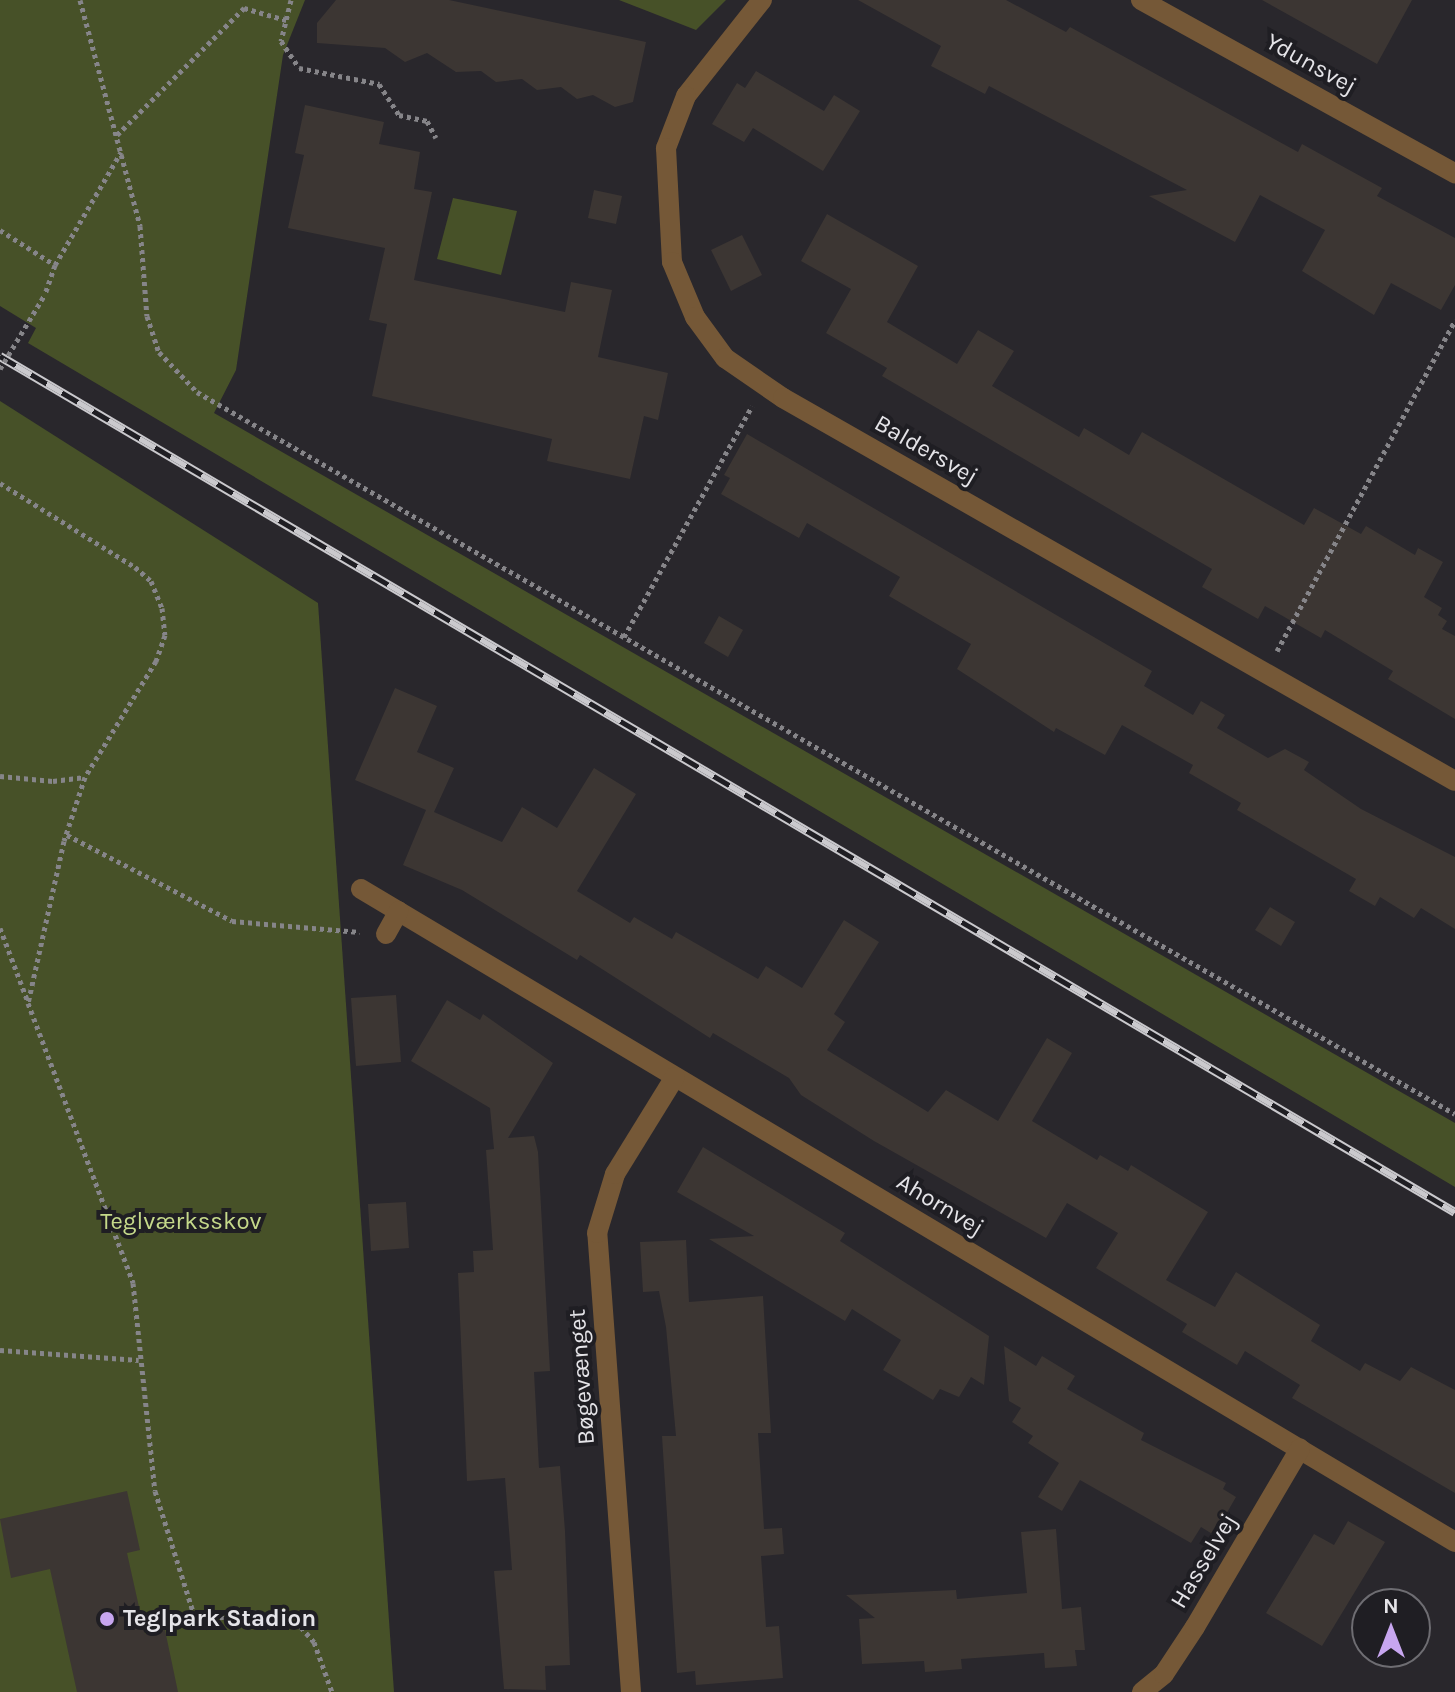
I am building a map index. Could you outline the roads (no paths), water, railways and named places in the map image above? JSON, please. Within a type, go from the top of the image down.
[{"type":"street","name":"Baldersvej","points":[[762,0],[686,96],[666,148],[663,186],[672,262],[695,317],[725,358],[764,385],[1455,781]]},
{"type":"street","name":"Ydunsvej","points":[[1141,0],[1455,173]]},
{"type":"street","name":"Ahornvej","points":[[361,889],[1455,1542]]},
{"type":"street","points":[[386,934],[399,911]]},
{"type":"street","name":"Bøgevænget","points":[[631,1692],[597,1233],[615,1174],[675,1077]]},
{"type":"street","name":"Hasselvej","points":[[1142,1692],[1164,1674],[1195,1627],[1300,1449]]},
{"type":"railway","points":[[0,356],[1455,1212]]},
{"type":"place","name":"Teglpark Stadion","points":[[107,1619]]},
{"type":"park label","name":"Teglværksskov","points":[[181,1222]]}]
